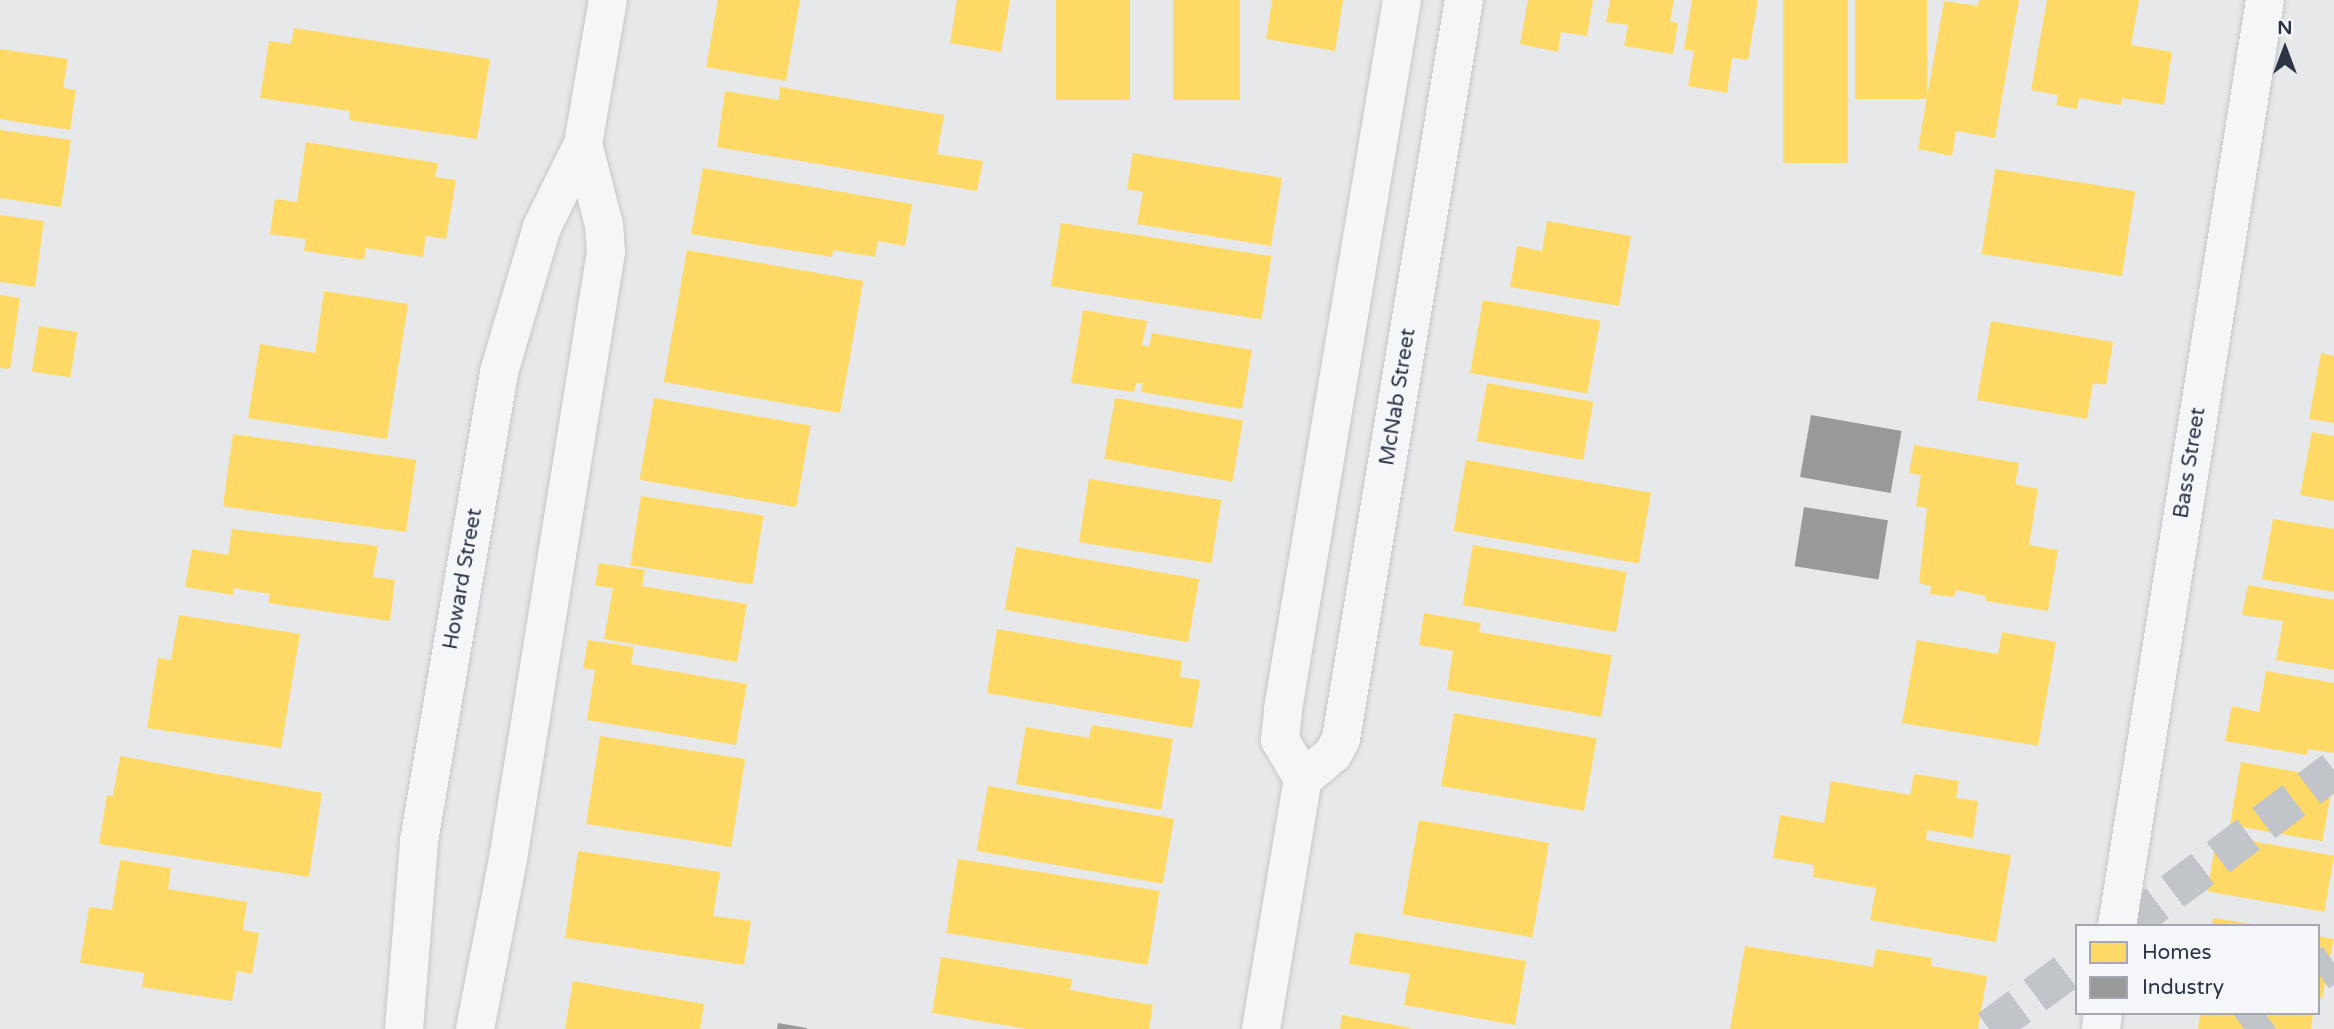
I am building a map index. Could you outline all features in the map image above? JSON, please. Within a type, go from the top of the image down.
[{"type":"street","name":"Howard Street","points":[[404,1029],[419,841],[499,372],[542,227],[583,144],[608,0]]},
{"type":"street","points":[[1261,1029],[1303,779],[1280,740],[1283,709],[1402,0]]},
{"type":"street","name":"McNab Street","points":[[1303,779],[1333,754],[1341,739],[1464,0]]},
{"type":"street","name":"Bass Street","points":[[2117,924],[2265,0]]},
{"type":"street","name":"Howard Street","points":[[475,1029],[508,859],[606,252],[604,225],[583,144]]},
{"type":"building: Homes","points":[[718,0],[800,0],[786,81],[706,67]]},
{"type":"building: Homes","points":[[957,0],[1010,0],[1001,52],[950,43]]},
{"type":"building: Homes","points":[[1056,0],[1130,0],[1130,100],[1056,100]]},
{"type":"building: Homes","points":[[1173,0],[1240,0],[1240,100],[1173,100]]},
{"type":"building: Homes","points":[[1272,0],[1343,0],[1335,51],[1266,39]]},
{"type":"building: Homes","points":[[1528,0],[1593,0],[1587,36],[1561,32],[1558,52],[1520,44]]},
{"type":"building: Homes","points":[[1610,0],[1674,0],[1670,21],[1678,23],[1673,54],[1624,46],[1628,25],[1606,22]]},
{"type":"building: Homes","points":[[1692,0],[1758,0],[1748,60],[1732,58],[1727,93],[1688,86],[1694,51],[1684,49]]},
{"type":"building: Homes","points":[[1783,0],[1848,0],[1848,163],[1783,163]]},
{"type":"building: Homes","points":[[1855,0],[1927,0],[1927,99],[1855,99]]},
{"type":"building: Homes","points":[[1979,0],[2019,0],[1995,138],[1956,131],[1952,156],[1918,149],[1944,1],[1978,6]]},
{"type":"building: Homes","points":[[2047,0],[2139,0],[2131,45],[2172,52],[2164,105],[2122,98],[2121,105],[2079,98],[2077,109],[2056,105],[2058,95],[2031,90]]},
{"type":"building: Homes","points":[[294,28],[490,59],[477,139],[349,120],[350,111],[260,98],[269,41],[291,44]]},
{"type":"building: Homes","points":[[0,49],[68,59],[63,88],[76,90],[70,130],[0,119]]},
{"type":"building: Homes","points":[[780,87],[944,115],[937,154],[983,161],[977,191],[717,147],[725,91],[779,100]]},
{"type":"building: Homes","points":[[0,130],[71,140],[61,207],[0,198]]},
{"type":"building: Homes","points":[[306,142],[438,163],[435,177],[456,180],[446,239],[426,236],[423,257],[366,248],[364,260],[304,251],[306,239],[270,234],[275,199],[297,202]]},
{"type":"building: Homes","points":[[1133,153],[1282,178],[1271,246],[1137,224],[1143,192],[1127,189]]},
{"type":"building: Homes","points":[[703,168],[912,204],[905,246],[878,241],[875,257],[833,250],[832,257],[691,234]]},
{"type":"building: Homes","points":[[1995,169],[2135,191],[2122,276],[1982,254]]},
{"type":"building: Homes","points":[[0,215],[44,221],[35,287],[0,282]]},
{"type":"building: Homes","points":[[1547,221],[1631,236],[1619,306],[1510,287],[1517,246],[1542,251]]},
{"type":"building: Homes","points":[[1061,223],[1271,256],[1261,320],[1051,286]]},
{"type":"building: Homes","points":[[687,250],[863,281],[840,413],[664,382]]},
{"type":"building: Homes","points":[[324,291],[408,304],[387,439],[248,418],[260,344],[315,353]]},
{"type":"building: Homes","points":[[0,295],[20,298],[10,369],[0,368]]},
{"type":"building: Homes","points":[[1483,300],[1600,321],[1587,394],[1470,373]]},
{"type":"building: Homes","points":[[1083,310],[1147,321],[1142,345],[1149,347],[1152,333],[1252,350],[1242,409],[1141,392],[1143,383],[1136,383],[1134,392],[1071,383]]},
{"type":"building: Homes","points":[[1991,321],[2113,342],[2106,385],[2093,383],[2087,419],[1977,400]]},
{"type":"building: Homes","points":[[39,326],[78,332],[70,378],[32,371]]},
{"type":"building: Homes","points":[[2321,353],[2334,356],[2334,423],[2309,419]]},
{"type":"building: Homes","points":[[1487,383],[1593,402],[1583,460],[1477,441]]},
{"type":"building: Homes","points":[[654,398],[811,426],[796,507],[640,480]]},
{"type":"building: Homes","points":[[1115,398],[1243,421],[1232,482],[1104,459]]},
{"type":"building: Homes","points":[[2312,432],[2334,436],[2334,501],[2300,495]]},
{"type":"building: Homes","points":[[233,434],[416,460],[406,532],[223,506]]},
{"type":"building: Homes","points":[[1914,445],[2019,463],[2015,484],[2038,489],[2029,545],[2058,550],[2048,611],[1986,601],[1986,596],[1956,590],[1954,597],[1930,594],[1931,586],[1919,583],[1927,508],[1916,506],[1921,475],[1909,473]]},
{"type":"building: Homes","points":[[1466,460],[1651,493],[1639,564],[1453,531]]},
{"type":"building: Homes","points":[[1089,479],[1221,500],[1211,563],[1079,542]]},
{"type":"building: Homes","points":[[641,496],[763,515],[753,585],[630,565]]},
{"type":"building: Homes","points":[[2273,519],[2334,529],[2334,592],[2262,579]]},
{"type":"building: Homes","points":[[232,529],[378,546],[373,577],[395,580],[390,621],[268,603],[270,594],[234,588],[233,595],[185,587],[192,549],[228,555]]},
{"type":"building: Homes","points":[[1473,545],[1627,572],[1616,632],[1462,605]]},
{"type":"building: Homes","points":[[1016,547],[1199,579],[1188,642],[1005,610]]},
{"type":"building: Homes","points":[[599,563],[645,570],[642,586],[747,604],[737,662],[604,639],[613,588],[595,586]]},
{"type":"building: Homes","points":[[2248,585],[2334,600],[2334,670],[2276,660],[2283,621],[2242,615]]},
{"type":"building: Homes","points":[[1424,613],[1481,623],[1479,632],[1612,655],[1601,717],[1447,690],[1453,651],[1419,645]]},
{"type":"building: Homes","points":[[179,615],[300,634],[281,748],[147,728],[158,658],[171,660]]},
{"type":"building: Homes","points":[[997,629],[1182,661],[1180,677],[1200,680],[1192,728],[987,693]]},
{"type":"building: Homes","points":[[2002,632],[2056,642],[2038,746],[1902,723],[1917,640],[1998,654]]},
{"type":"building: Homes","points":[[588,640],[634,647],[631,664],[747,684],[736,745],[587,720],[595,670],[583,668]]},
{"type":"building: Homes","points":[[2266,671],[2334,683],[2334,753],[2308,749],[2307,755],[2225,741],[2232,706],[2259,712]]},
{"type":"building: Homes","points":[[1454,713],[1597,738],[1584,811],[1441,786]]},
{"type":"building: Homes","points":[[1092,725],[1173,739],[1161,810],[1016,784],[1026,727],[1089,738]]},
{"type":"building: Homes","points":[[600,736],[745,759],[731,847],[586,824]]},
{"type":"building: Homes","points":[[120,756],[322,793],[309,877],[99,844],[107,795],[113,796]]},
{"type":"building: Homes","points":[[2241,762],[2334,778],[2322,841],[2230,825]]},
{"type":"building: Homes","points":[[1914,774],[1959,781],[1956,798],[1978,801],[1973,838],[1927,830],[1926,840],[2011,855],[1996,942],[1870,920],[1876,888],[1813,877],[1814,865],[1773,858],[1780,815],[1824,823],[1831,781],[1910,795]]},
{"type":"building: Homes","points":[[988,786],[1174,819],[1163,884],[977,851]]},
{"type":"building: Homes","points":[[1419,820],[1549,843],[1532,937],[1402,915]]},
{"type":"building: Homes","points":[[2217,835],[2334,856],[2324,912],[2207,891]]},
{"type":"building: Homes","points":[[578,851],[720,872],[713,916],[751,921],[744,965],[565,938]]},
{"type":"building: Homes","points":[[958,859],[1159,891],[1148,965],[946,933]]},
{"type":"building: Homes","points":[[120,860],[171,868],[168,889],[247,902],[243,930],[259,933],[252,974],[237,971],[232,1001],[142,987],[144,973],[80,963],[89,907],[112,910]]},
{"type":"building: Homes","points":[[2213,918],[2252,924],[2212,924]]},
{"type":"building: Homes","points":[[1355,932],[1526,961],[1515,1025],[1404,1005],[1410,974],[1349,964]]},
{"type":"building: Homes","points":[[2320,936],[2334,939],[2322,998],[2320,998]]},
{"type":"building: Homes","points":[[1745,946],[1873,967],[1876,949],[1932,958],[1931,966],[1987,976],[1978,1029],[1730,1029]]},
{"type":"building: Homes","points":[[941,957],[1072,979],[1070,990],[1153,1005],[1149,1029],[1027,1029],[932,1013]]},
{"type":"building: Homes","points":[[573,981],[704,1004],[700,1029],[565,1029]]},
{"type":"building: Homes","points":[[1342,1015],[1411,1028],[1411,1029],[1340,1029]]},
{"type":"building: Homes","points":[[2200,1015],[2313,1015],[2311,1029],[2198,1029]]},
{"type":"building: Industry","points":[[1811,415],[1902,431],[1891,493],[1800,477]]},
{"type":"building: Industry","points":[[1804,507],[1888,520],[1879,580],[1795,566]]},
{"type":"building: Industry","points":[[778,1023],[807,1028],[777,1029]]},
{"type":"tunnel","points":[[2130,924],[2334,770]]},
{"type":"tunnel","points":[[2320,972],[2334,962]]},
{"type":"tunnel","points":[[1989,1029],[2075,965]]},
{"type":"tunnel","points":[[2244,1029],[2262,1015]]}]
